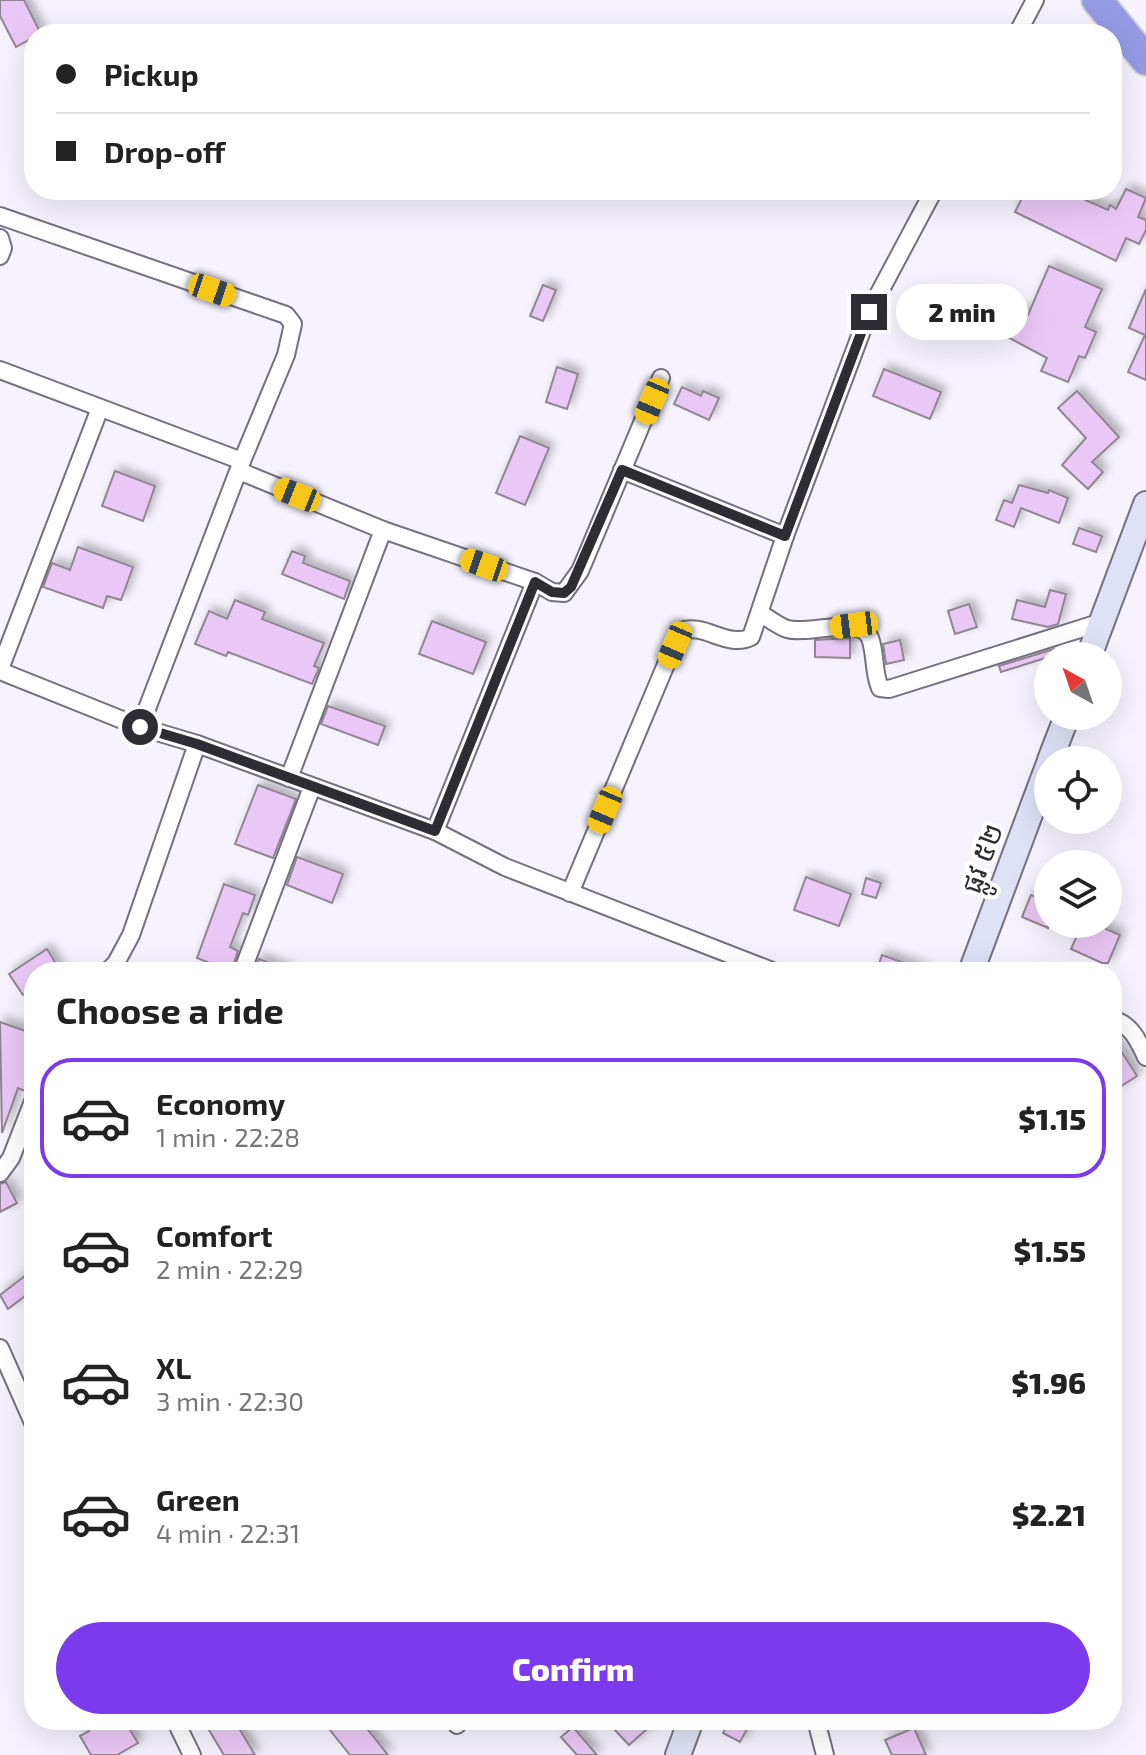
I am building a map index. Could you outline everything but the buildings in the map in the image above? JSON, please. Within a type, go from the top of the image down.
[{"type":"highway","points":[[1097,0],[1117,24]]},
{"type":"highway","points":[[1122,31],[1146,60]]},
{"type":"street","points":[[1022,24],[1035,0]]},
{"type":"street","points":[[570,893],[680,631],[690,627],[729,639],[744,641],[751,637],[785,536],[869,312],[929,200]]},
{"type":"street","points":[[0,216],[286,315],[293,324],[286,355],[140,727]]},
{"type":"street","points":[[0,238],[3,248],[0,256]]},
{"type":"street","points":[[0,370],[241,466],[383,530],[535,582],[552,592],[564,593],[571,587],[661,378]]},
{"type":"street","points":[[100,408],[0,670],[140,727],[197,744],[435,831],[505,867],[731,962]]},
{"type":"street","points":[[622,470],[785,536]]},
{"type":"street","points":[[1094,642],[1146,504]]},
{"type":"street","points":[[289,778],[383,530]]},
{"type":"street","points":[[435,831],[535,582]]},
{"type":"street","points":[[760,613],[785,628],[808,632],[854,625],[862,627],[870,637],[880,688],[889,689],[1102,622]]},
{"type":"street","points":[[117,962],[131,935],[197,744]]},
{"type":"street","points":[[246,962],[312,787]]},
{"type":"street","name":"ផ្លូវ ៥២","points":[[975,962],[1034,803]]},
{"type":"street","points":[[1122,1023],[1128,1027],[1146,1057]]},
{"type":"street","points":[[0,1173],[11,1158],[24,1125]]},
{"type":"street","points":[[0,1348],[24,1399]]},
{"type":"street","points":[[180,1730],[192,1755]]},
{"type":"street","points":[[678,1755],[687,1730]]},
{"type":"street","points":[[819,1730],[825,1755]]},
{"type":"route","points":[[140,727],[197,744],[435,831],[535,582],[552,592],[564,593],[571,587],[622,470],[785,536],[869,312]]}]
